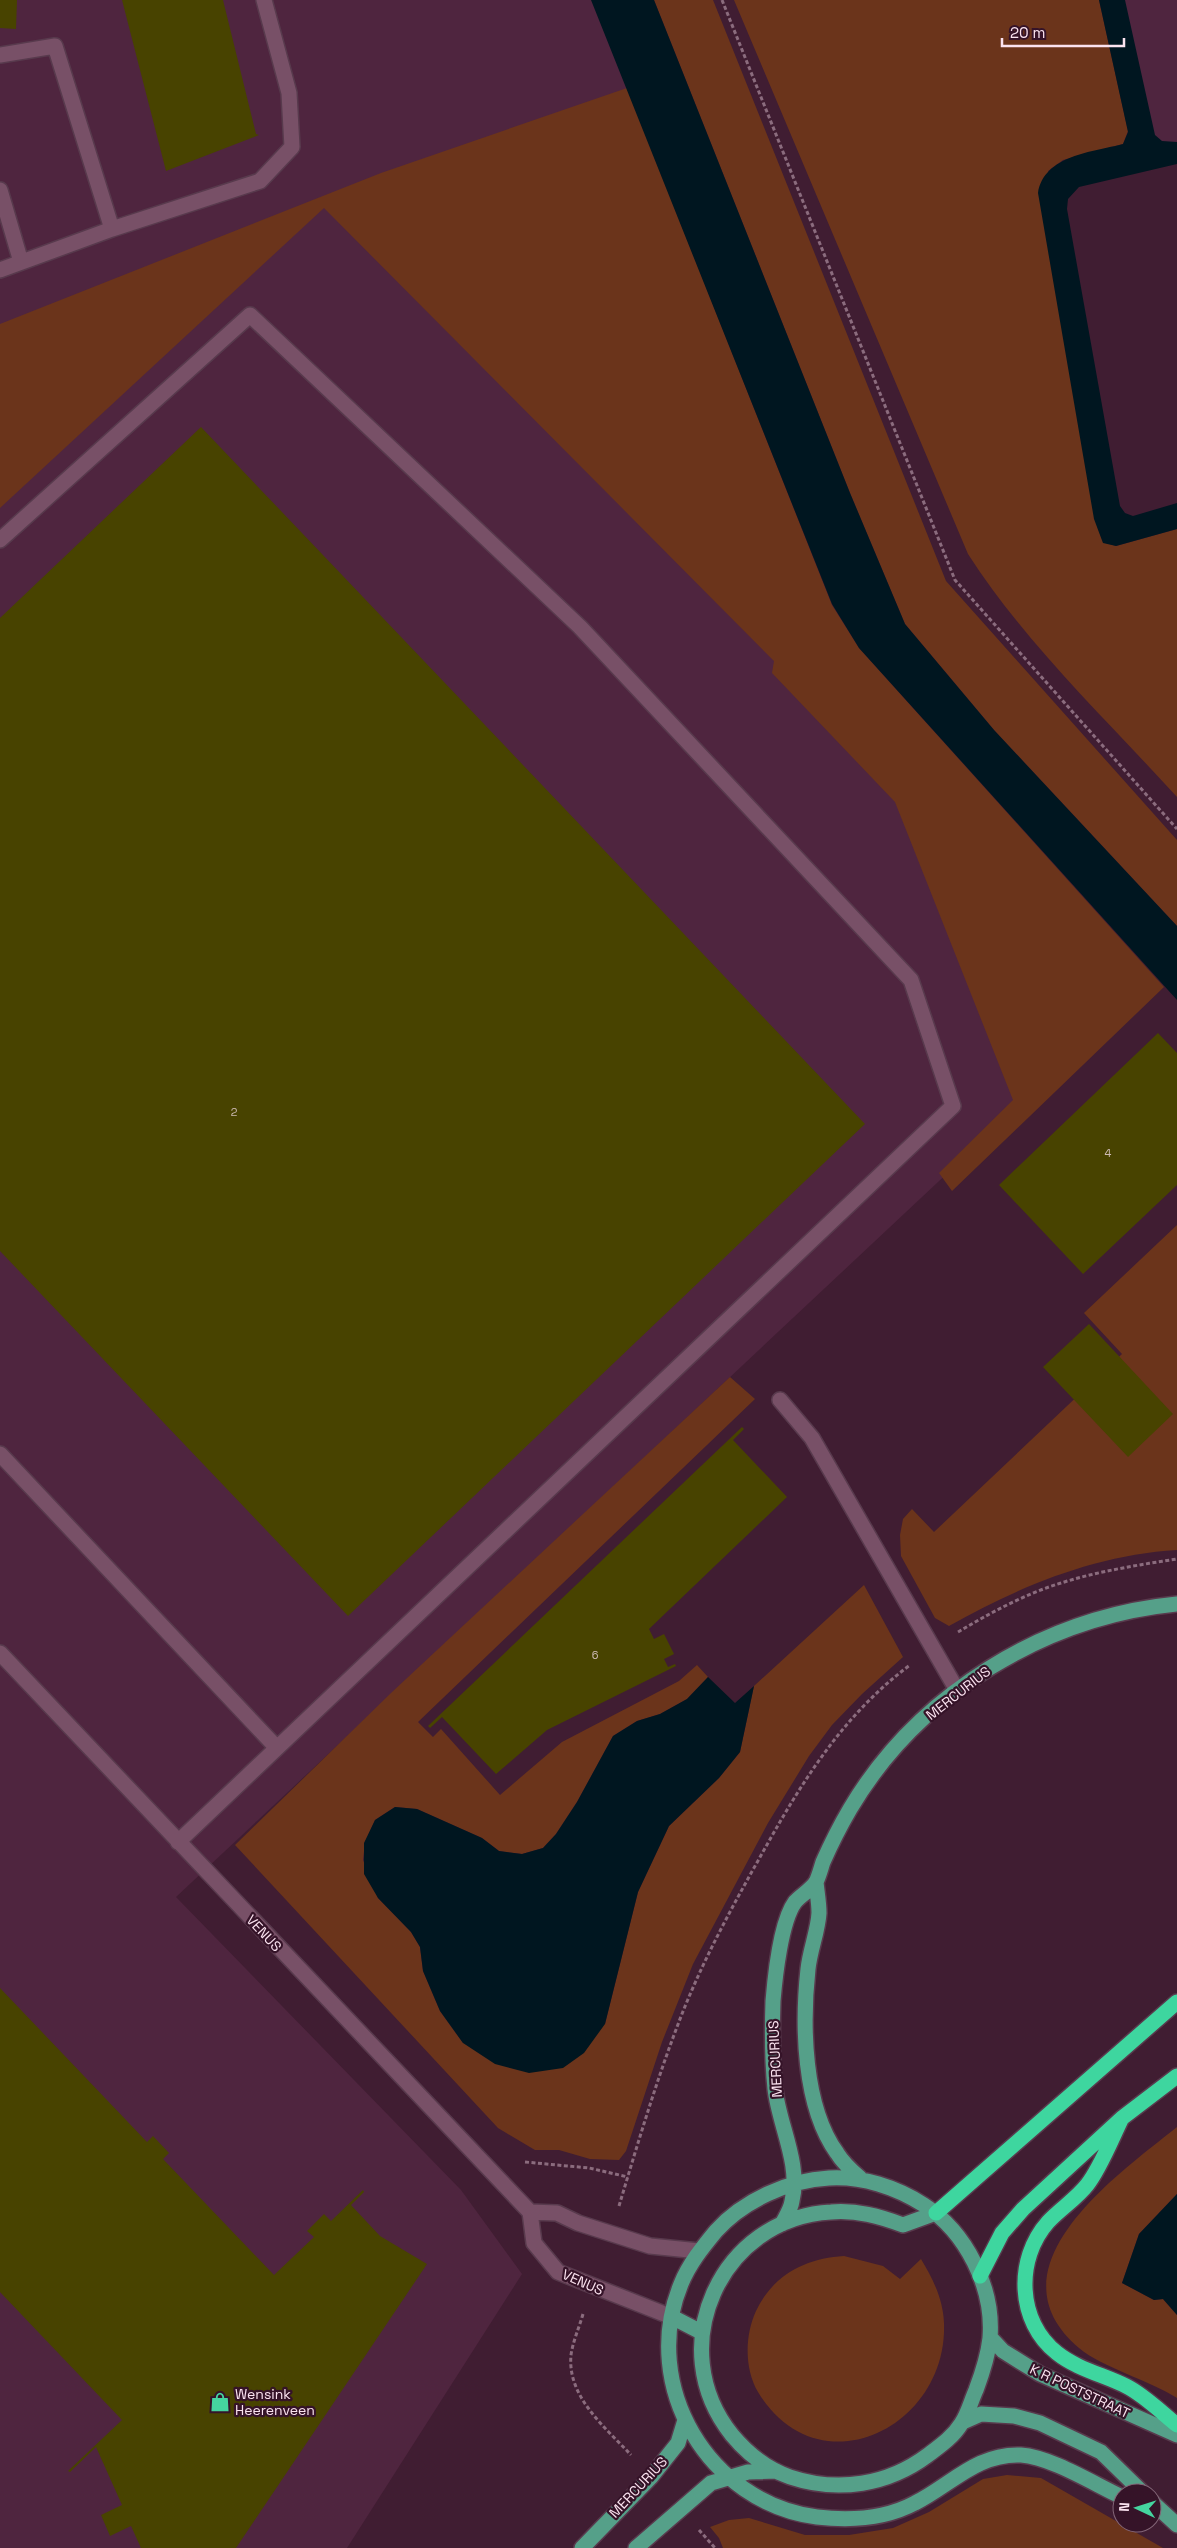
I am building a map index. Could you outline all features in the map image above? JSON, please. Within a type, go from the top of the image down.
[{"type":"highway","points":[[936,2213],[1177,2002]]},
{"type":"highway","points":[[980,2276],[1002,2233],[1023,2209],[1122,2118],[1177,2076]]},
{"type":"highway","points":[[1122,2118],[1087,2185],[1048,2222],[1037,2238],[1030,2257],[1024,2299],[1031,2321],[1044,2340],[1058,2354],[1128,2387],[1177,2425]]},
{"type":"main road","name":"MERCURIUS","points":[[795,2185],[775,2090],[772,2049],[774,1999],[781,1943],[794,1903],[816,1882],[850,1809],[870,1780],[908,1734],[957,1690],[994,1664],[1035,1642],[1110,1616],[1140,1609],[1177,1604]]},
{"type":"main road","points":[[816,1882],[819,1913],[808,1969],[806,2010],[810,2080],[818,2112],[836,2153],[860,2178]]},
{"type":"main road","points":[[936,2213],[903,2225],[879,2216],[830,2212],[806,2216],[782,2224],[750,2243],[733,2260],[716,2286],[701,2332],[704,2378],[717,2413],[738,2442],[755,2458],[776,2471],[793,2478],[826,2485],[866,2485],[908,2470],[946,2442],[963,2422],[983,2370],[990,2337],[989,2313],[980,2276],[951,2226],[936,2213],[906,2194],[860,2178],[818,2178],[767,2195],[738,2210],[699,2251],[681,2284],[672,2317],[669,2343],[670,2370],[685,2420],[696,2442],[720,2470],[768,2503],[792,2512],[818,2517],[851,2519],[882,2516],[914,2504],[945,2485],[957,2474],[972,2466],[994,2458],[1022,2455],[1049,2462],[1112,2492]]},
{"type":"main road","points":[[782,2224],[792,2203],[795,2185]]},
{"type":"main road","points":[[672,2317],[701,2332]]},
{"type":"main road","name":"K R POSTSTRAAT","points":[[990,2337],[1003,2351],[1040,2374],[1177,2435]]},
{"type":"main road","points":[[963,2422],[981,2414],[1014,2416],[1040,2423],[1101,2452],[1133,2483]]},
{"type":"main road","name":"MERCURIUS","points":[[582,2548],[651,2477],[678,2443],[685,2420]]},
{"type":"main road","points":[[636,2548],[711,2483],[728,2476],[748,2472],[776,2471]]},
{"type":"main road","points":[[1162,2512],[1172,2521]]},
{"type":"street","points":[[0,270],[112,229],[260,181],[292,147],[289,93],[264,0]]},
{"type":"street","points":[[0,55],[55,46],[112,229]]},
{"type":"street","points":[[0,190],[21,262]]},
{"type":"street","points":[[0,540],[250,315],[580,627],[911,980],[953,1106],[178,1842]]},
{"type":"street","points":[[780,1400],[812,1438],[957,1690]]},
{"type":"street","points":[[0,1454],[277,1748]]},
{"type":"street","name":"VENUS","points":[[0,1653],[530,2212],[534,2243],[558,2272],[672,2317]]},
{"type":"street","points":[[530,2212],[557,2213],[578,2223],[650,2246],[699,2251]]},
{"type":"path","points":[[722,0],[955,580],[1177,828]]},
{"type":"path","points":[[479,2160],[589,2168],[628,2177]]},
{"type":"path","name":"MERCURIUS","points":[[584,2312],[573,2347],[571,2366],[573,2382],[588,2407],[634,2458]]},
{"type":"path","points":[[702,2533],[716,2548]]},
{"type":"shaded area","points":[[0,0],[617,0],[651,94],[399,198],[930,831],[1036,1090],[176,1897],[461,2190],[522,2274],[347,2548],[0,2548]]},
{"type":"shaded area","points":[[654,0],[713,0],[946,581],[1177,840],[1177,926],[994,730],[905,624],[850,493]]},
{"type":"shaded area","points":[[734,0],[1099,0],[1128,131],[1123,144],[1063,160],[1048,171],[1097,526],[1103,542],[1116,546],[1177,529],[1177,797],[1041,650],[1015,619],[968,554]]},
{"type":"shaded area","points":[[1109,0],[1177,0],[1177,150],[1144,157]]},
{"type":"shaded area","points":[[627,88],[832,605],[859,648],[1164,987],[952,1191],[939,1173],[1013,1100],[895,802],[772,673],[774,661],[324,208],[0,508],[0,324],[381,173]]},
{"type":"shaded area","points":[[1177,1225],[1177,1550],[1117,1558],[1059,1575],[1003,1598],[949,1626],[935,1618],[901,1556],[900,1535],[903,1519],[912,1509],[934,1532],[1122,1354],[1084,1313]]},
{"type":"shaded area","points":[[730,1377],[755,1399],[418,1722],[433,1737],[441,1729],[500,1795],[562,1742],[679,1681],[697,1665],[708,1677],[687,1699],[660,1714],[637,1721],[613,1736],[577,1802],[556,1834],[543,1848],[522,1854],[499,1851],[482,1838],[417,1809],[395,1807],[375,1820],[365,1843],[363,1860],[378,1898],[411,1932],[420,1947],[423,1971],[440,2011],[463,2043],[605,2024],[638,1892],[669,1826],[719,1778],[740,1752],[754,1686],[864,1585],[903,1657],[862,1694],[832,1725],[809,1756],[768,1823],[693,1964],[662,2042],[626,2151],[619,2160],[590,2159],[559,2150],[535,2150],[498,2128],[235,1845],[391,1693]]},
{"type":"shaded area","points":[[1177,2127],[1177,2194],[1139,2234],[1122,2283],[1154,2300],[1163,2299],[1177,2315],[1177,2398],[1153,2385],[1100,2362],[1079,2348],[1054,2318],[1046,2286],[1053,2256],[1070,2226],[1095,2197],[1123,2171]]},
{"type":"shaded area","points":[[844,2256],[883,2266],[900,2279],[921,2259],[937,2290],[942,2306],[944,2323],[940,2360],[925,2392],[903,2417],[875,2434],[844,2441],[813,2438],[783,2422],[758,2392],[753,2383],[748,2362],[748,2341],[752,2320],[756,2311],[763,2298],[781,2278],[817,2260]]},
{"type":"shaded area","points":[[1007,2475],[1041,2478],[1112,2519],[1112,2533],[1137,2533],[1163,2548],[723,2548],[719,2538],[710,2527],[729,2520],[749,2518],[805,2535],[849,2535],[893,2528],[929,2512],[983,2479]]},
{"type":"water","points":[[591,0],[654,0],[850,493],[905,624],[994,730],[1177,926],[1177,1000],[859,648],[832,604]]},
{"type":"water","points":[[1099,0],[1125,0],[1155,135],[1162,141],[1177,142],[1177,164],[1079,187],[1068,199],[1067,209],[1120,506],[1125,513],[1133,516],[1177,503],[1177,529],[1116,546],[1103,543],[1094,519],[1038,193],[1042,180],[1050,170],[1060,163],[1085,153],[1123,144],[1128,132]]},
{"type":"water","points":[[708,1677],[735,1703],[754,1686],[740,1752],[719,1778],[669,1826],[638,1892],[605,2024],[584,2053],[563,2068],[529,2073],[495,2064],[463,2043],[440,2011],[423,1971],[420,1947],[411,1932],[378,1898],[364,1874],[364,1843],[375,1820],[395,1807],[417,1809],[482,1838],[499,1851],[522,1854],[543,1848],[556,1834],[577,1802],[613,1736],[637,1721],[660,1714],[687,1699]]},
{"type":"water","points":[[1177,2194],[1177,2315],[1163,2299],[1154,2300],[1122,2283],[1139,2234]]},
{"type":"building","points":[[0,0],[17,0],[16,29],[0,28]]},
{"type":"building","points":[[122,0],[223,0],[256,134],[259,135],[166,171]]},
{"type":"building","points":[[201,427],[865,1124],[348,1616],[0,1251],[0,618]]},
{"type":"building","points":[[1158,1033],[1177,1053],[1177,1185],[1083,1274],[999,1185]]},
{"type":"building","points":[[1089,1324],[1173,1414],[1128,1457],[1043,1367]]},
{"type":"building","points":[[742,1427],[744,1429],[733,1440],[787,1497],[649,1629],[654,1639],[664,1634],[674,1654],[664,1659],[668,1667],[675,1664],[676,1666],[547,1730],[496,1774],[442,1717],[430,1728],[428,1726]]},
{"type":"building","points":[[0,1988],[147,2142],[153,2136],[169,2153],[163,2159],[274,2275],[314,2237],[307,2231],[324,2214],[331,2221],[363,2190],[364,2192],[351,2205],[380,2236],[427,2264],[236,2548],[141,2548],[131,2526],[110,2536],[101,2515],[122,2505],[96,2447],[70,2472],[68,2471],[122,2420],[0,2292]]},
{"type":"place","name":"Wensink Heerenveen","points":[[220,2402]]}]
